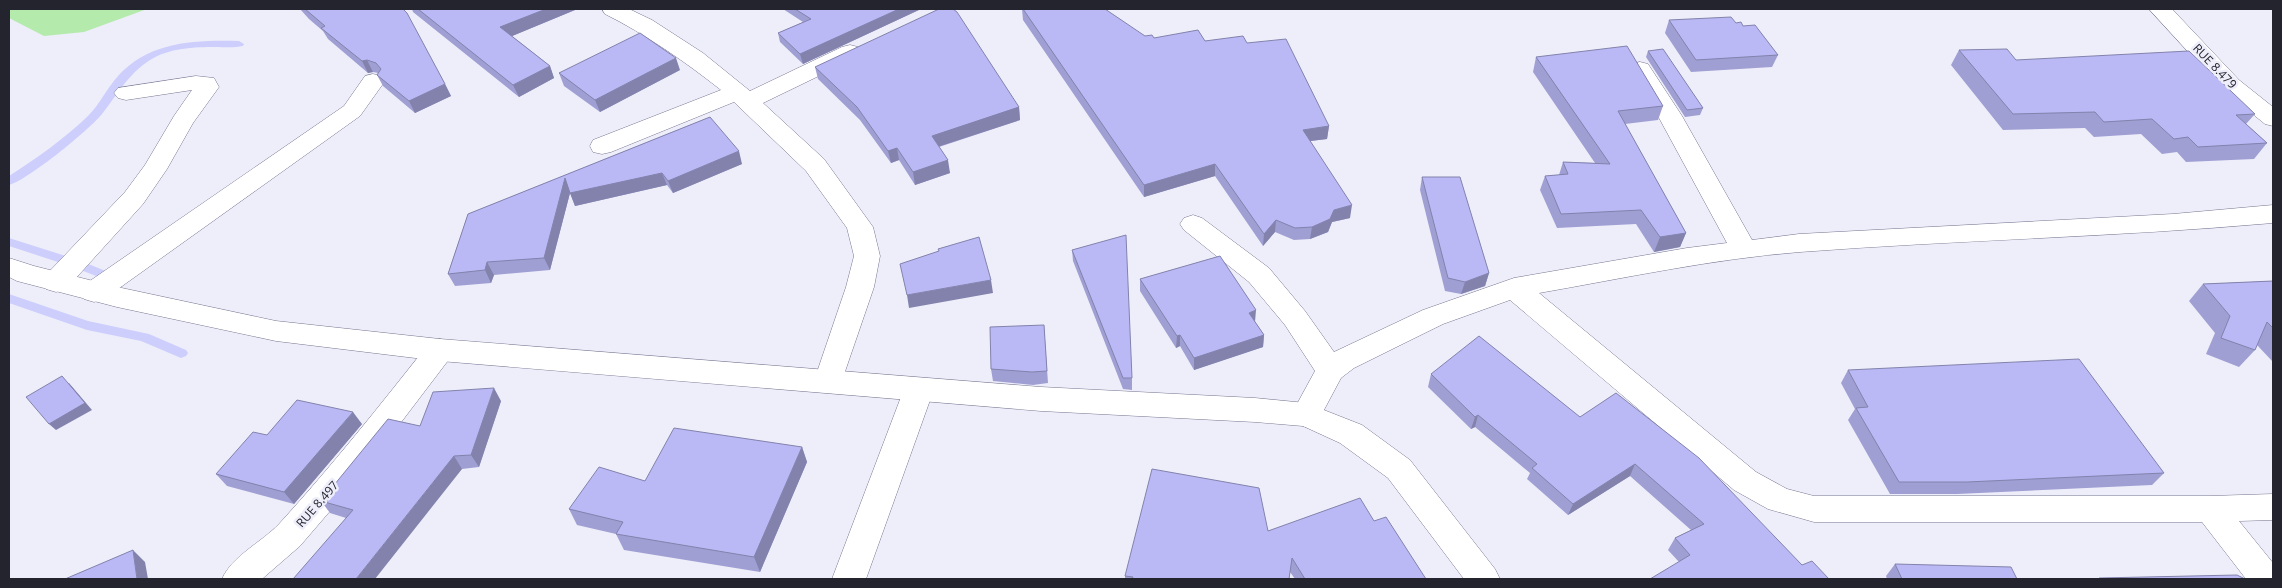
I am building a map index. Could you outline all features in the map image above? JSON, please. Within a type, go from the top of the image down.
[{"type":"street","points":[[613,9],[644,25],[695,58],[742,97],[815,165],[860,228],[867,256],[860,287],[829,381]]},
{"type":"street","name":"RUE 8.479","points":[[2160,9],[2231,85],[2273,119]]},
{"type":"street","points":[[602,146],[666,122],[742,97],[871,42]]},
{"type":"street","points":[[1635,61],[1670,116],[1744,250]]},
{"type":"street","points":[[94,292],[352,111],[373,81]]},
{"type":"street","points":[[56,282],[134,198],[155,169],[182,121],[207,87],[206,83],[196,83],[126,94]]},
{"type":"street","points":[[1306,415],[1330,370],[1344,360],[1433,317],[1514,288],[1687,258],[1799,243],[2173,223],[2273,214]]},
{"type":"street","points":[[1193,224],[1259,275],[1295,318],[1330,370]]},
{"type":"street","points":[[9,267],[94,292],[276,331],[440,350],[1041,399],[1255,410],[1306,415],[1351,434],[1399,469],[1483,579]]},
{"type":"street","points":[[1514,288],[1745,481],[1779,500],[1814,509],[2210,509],[2273,507]]},
{"type":"street","name":"RUE 8.497","points":[[239,579],[288,536],[350,466],[440,350]]},
{"type":"street","points":[[849,579],[919,389]]},
{"type":"street","points":[[2210,509],[2266,579]]},
{"type":"green space","points":[[9,9],[147,9],[84,32],[44,36],[9,18]]},
{"type":"building","points":[[305,9],[403,9],[407,13],[445,84],[409,101],[377,75],[381,69],[376,63],[367,60],[362,61],[321,28],[325,26]]},
{"type":"building","points":[[418,9],[546,9],[500,27],[550,66],[513,85]]},
{"type":"building","points":[[795,9],[899,9],[800,54],[778,33],[811,19]]},
{"type":"building","points":[[939,9],[953,9],[957,12],[1019,107],[932,136],[948,160],[913,172],[897,148],[888,151],[857,107],[815,67]]},
{"type":"building","points":[[1023,9],[1105,9],[1145,36],[1152,35],[1154,38],[1198,30],[1205,41],[1243,36],[1247,43],[1286,39],[1329,126],[1303,130],[1352,205],[1334,210],[1330,219],[1312,227],[1295,228],[1276,220],[1264,234],[1215,164],[1144,185]]},
{"type":"building","points":[[1731,17],[1736,23],[1741,22],[1743,26],[1755,25],[1778,55],[1696,60],[1669,20]]},
{"type":"building","points":[[640,33],[676,58],[595,100],[559,73]]},
{"type":"building","points":[[1627,46],[1663,106],[1618,111],[1686,233],[1660,237],[1641,210],[1561,214],[1545,176],[1568,174],[1563,162],[1610,164],[1536,57]]},
{"type":"building","points":[[1663,49],[1703,108],[1687,110],[1648,51]]},
{"type":"building","points":[[2007,49],[2016,60],[2189,51],[2255,114],[2236,115],[2267,143],[2198,147],[2188,137],[2174,139],[2152,119],[2104,122],[2095,112],[2013,114],[1959,50]]},
{"type":"building","points":[[710,117],[739,151],[668,181],[662,173],[570,193],[565,178],[544,258],[487,262],[485,270],[448,274],[468,214]]},
{"type":"building","points":[[1422,177],[1460,177],[1489,273],[1465,282],[1448,278]]},
{"type":"building","points":[[1126,235],[1132,378],[1123,378],[1072,250]]},
{"type":"building","points":[[979,237],[991,280],[907,295],[900,264],[939,251],[938,249]]},
{"type":"building","points":[[1220,256],[1256,310],[1249,313],[1264,335],[1194,358],[1180,335],[1177,336],[1140,279]]},
{"type":"building","points":[[2273,281],[2273,328],[2267,322],[2255,350],[2221,338],[2230,316],[2203,284]]},
{"type":"building","points":[[1044,325],[1047,371],[1032,372],[991,369],[990,327]]},
{"type":"building","points":[[1479,336],[1580,417],[1616,393],[1699,458],[1802,565],[1812,561],[1829,579],[1650,579],[1690,555],[1675,538],[1704,524],[1635,464],[1573,504],[1532,468],[1537,464],[1478,415],[1475,417],[1431,374]]},
{"type":"building","points":[[2079,359],[2164,473],[1967,482],[1899,482],[1856,408],[1868,407],[1848,370]]},
{"type":"building","points":[[62,376],[85,403],[49,424],[26,397]]},
{"type":"building","points":[[494,388],[471,455],[454,456],[356,579],[293,579],[353,510],[321,501],[388,419],[420,426],[433,392]]},
{"type":"building","points":[[297,400],[353,412],[284,492],[216,474],[253,432],[267,435]]},
{"type":"building","points":[[674,428],[802,447],[754,557],[616,534],[623,522],[569,509],[599,467],[645,481]]},
{"type":"building","points":[[1152,469],[1259,488],[1268,531],[1360,498],[1374,521],[1386,517],[1426,579],[1305,579],[1292,558],[1289,579],[1132,579],[1133,577],[1125,576]]},
{"type":"building","points":[[133,550],[137,579],[65,579]]},
{"type":"building","points":[[1895,564],[2011,567],[2017,579],[1902,579]]},
{"type":"building","points":[[2237,575],[2245,579],[2099,578]]},
{"type":"waterway","points":[[9,181],[73,135],[97,112],[123,77],[135,65],[148,57],[176,47],[207,44],[239,44]]},
{"type":"waterway","points":[[9,242],[68,261]]},
{"type":"waterway","points":[[77,264],[109,277]]},
{"type":"waterway","points":[[9,298],[87,325],[144,337],[181,353]]}]
